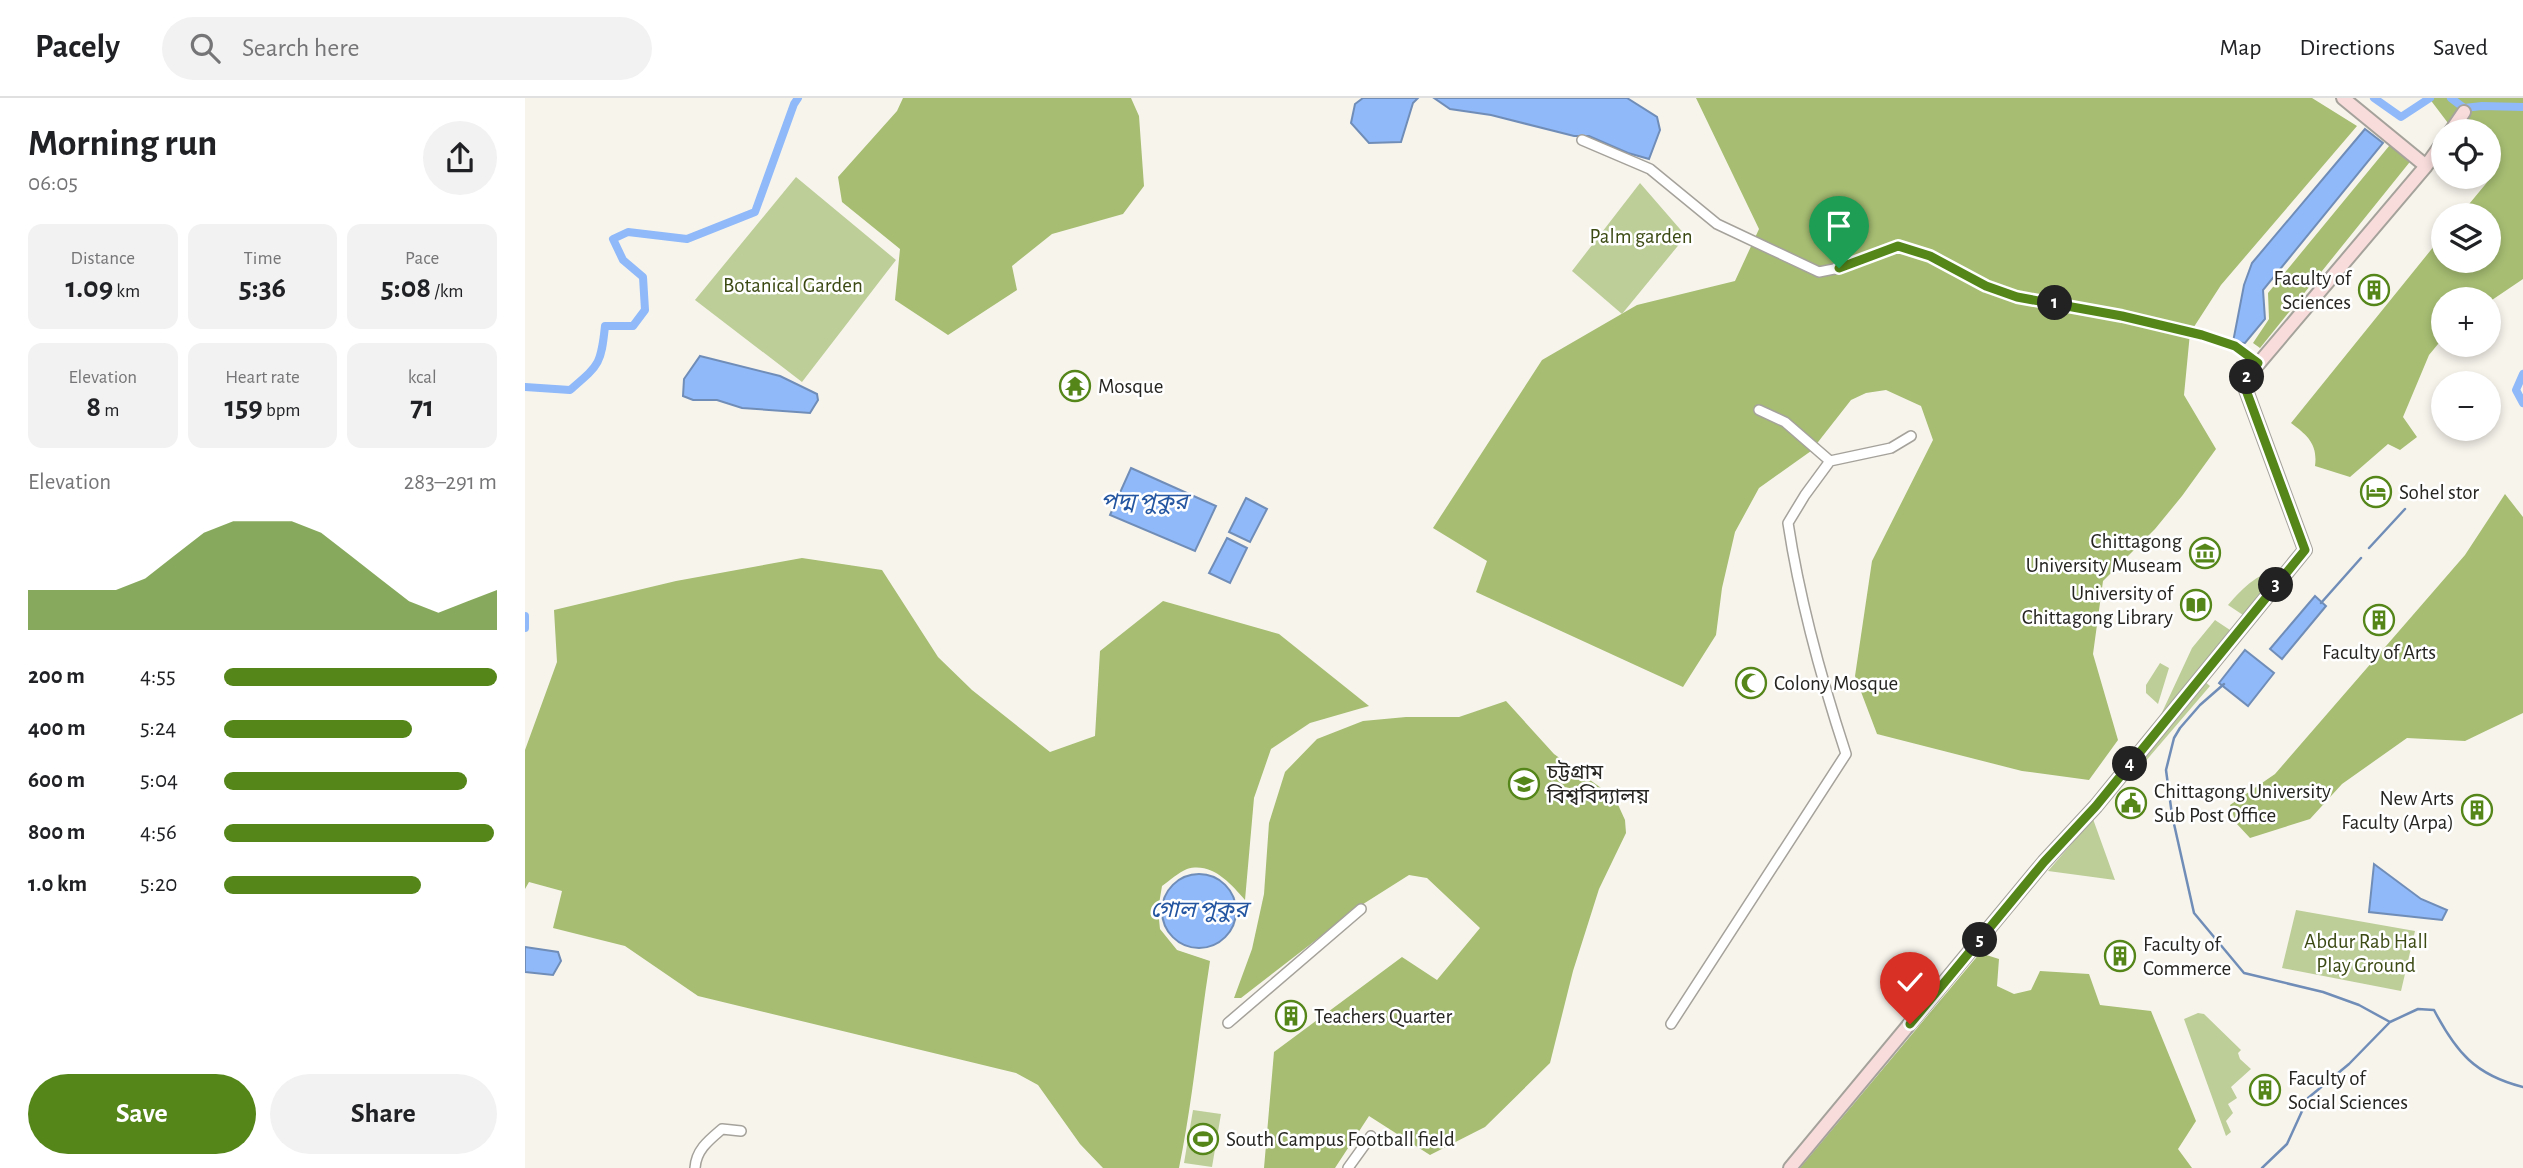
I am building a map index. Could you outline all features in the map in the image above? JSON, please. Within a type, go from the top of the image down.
[{"type":"street","points":[[2343,98],[2426,166]]},
{"type":"street","points":[[2460,119],[2465,112]]},
{"type":"street","points":[[1582,140],[1650,169],[1717,224],[1818,272],[1839,268],[1898,246],[1930,256],[1986,286],[2017,297],[2122,316],[2202,335],[2235,346],[2258,363]]},
{"type":"street","points":[[1790,1168],[2044,862],[2096,806],[2305,550],[2243,382],[2431,159]]},
{"type":"street","points":[[1759,410],[1784,422],[1830,461]]},
{"type":"street","points":[[1671,1024],[1846,754],[1821,679],[1803,610],[1788,523],[1830,461],[1891,448],[1911,436]]},
{"type":"street","points":[[1228,1023],[1361,909]]},
{"type":"street","points":[[695,1168],[701,1148],[722,1129],[741,1131]]},
{"type":"street","points":[[1348,1168],[1371,1136]]},
{"type":"green space","points":[[903,98],[1131,98],[1139,116],[1144,186],[1123,214],[1052,234],[1012,266],[1017,290],[948,335],[895,300],[900,249],[842,202],[838,177],[897,111]]},
{"type":"green space","points":[[1696,98],[2312,98],[2357,126],[2221,285],[2190,333],[2184,395],[2216,449],[2155,529],[2103,581],[2093,654],[2118,740],[2089,780],[2022,771],[1877,734],[1855,676],[1872,561],[1933,440],[1921,406],[1886,390],[1866,393],[1851,400],[1811,451],[1759,488],[1735,532],[1722,588],[1716,635],[1683,687],[1476,592],[1487,561],[1433,528],[1542,360],[1637,305],[1735,281],[1759,229]]},
{"type":"green space","points":[[2429,98],[2523,98],[2523,279],[2501,294],[2501,287],[2431,287],[2431,353],[2403,417],[2417,437],[2400,450],[2388,444],[2350,477],[2315,466],[2313,446],[2291,423],[2431,250],[2431,273],[2501,273],[2501,203],[2470,203],[2482,189],[2501,189],[2501,119],[2445,119]]},
{"type":"green space","points":[[2394,140],[2413,158],[2260,348],[2253,343],[2269,319],[2268,293]]},
{"type":"green space","name":"Botanical Garden","points":[[796,177],[896,260],[802,382],[695,300]]},
{"type":"green space","name":"Palm garden","points":[[1640,183],[1686,236],[1622,314],[1572,271]]},
{"type":"green space","points":[[2505,494],[2523,517],[2523,713],[2465,741],[2407,738],[2342,784],[2310,819],[2250,838],[2236,823],[2230,805],[2275,774],[2465,555]]},
{"type":"green space","points":[[802,558],[882,570],[938,657],[972,690],[1050,752],[1095,736],[1100,651],[1163,601],[1279,634],[1369,706],[1310,723],[1271,749],[1254,798],[1245,900],[1220,876],[1205,868],[1187,869],[1162,886],[1158,910],[1160,929],[1177,950],[1210,961],[1179,1168],[1103,1168],[1080,1144],[1038,1085],[1016,1073],[698,996],[625,946],[553,928],[562,891],[529,882],[525,889],[525,750],[557,662],[554,610],[676,581]]},
{"type":"green space","points":[[2285,568],[2243,615],[2228,605],[2253,581],[2267,573]]},
{"type":"green space","points":[[2215,620],[2230,630],[2158,721],[2192,648]]},
{"type":"green space","points":[[2160,663],[2169,668],[2158,704],[2146,693],[2146,685]]},
{"type":"green space","points":[[2203,680],[2210,686],[2144,763],[2138,757]]},
{"type":"green space","points":[[1506,701],[1554,754],[1615,798],[1625,820],[1626,833],[1599,889],[1573,971],[1550,1063],[1485,1127],[1430,1155],[1369,1116],[1335,1168],[1264,1168],[1274,1052],[1402,957],[1437,980],[1480,928],[1427,878],[1409,875],[1360,906],[1241,998],[1234,998],[1252,949],[1264,894],[1269,823],[1285,772],[1317,739],[1363,721],[1406,717],[1459,717]]},
{"type":"green space","points":[[2093,819],[2115,880],[2048,871]]},
{"type":"green space","name":"Abdur Rab Hall Play Ground","points":[[2296,910],[2415,931],[2401,991],[2282,968]]},
{"type":"green space","points":[[1906,952],[1921,964],[1904,984],[1889,974]]},
{"type":"green space","points":[[1980,953],[1999,959],[1997,986],[2014,994],[2031,990],[2040,971],[2089,974],[2100,1005],[2151,1011],[2196,1121],[2178,1149],[2192,1168],[1800,1168]]},
{"type":"green space","points":[[2198,1013],[2204,1014],[2241,1050],[2238,1053],[2240,1059],[2251,1069],[2231,1087],[2237,1098],[2228,1104],[2233,1113],[2226,1121],[2231,1132],[2226,1136],[2184,1019]]},
{"type":"green space","name":"South Campus Football field","points":[[1193,1110],[1221,1114],[1212,1167],[1184,1163]]},
{"type":"water","points":[[1363,98],[1418,98],[1413,103],[1401,142],[1369,143],[1351,123],[1355,104]]},
{"type":"water","points":[[1434,98],[1627,98],[1657,117],[1660,130],[1649,159],[1589,136],[1574,136],[1491,115],[1450,109]]},
{"type":"water","points":[[2365,129],[2383,143],[2263,290],[2265,319],[2245,343],[2233,342],[2244,285],[2252,263]]},
{"type":"water","points":[[700,356],[780,376],[817,394],[818,400],[810,413],[742,408],[717,400],[693,400],[683,396],[684,379]]},
{"type":"water","name":"পদ্ম পুকুর","points":[[1131,468],[1216,506],[1195,551],[1110,515]]},
{"type":"water","points":[[1246,498],[1267,509],[1250,542],[1229,532]]},
{"type":"water","points":[[1227,538],[1247,548],[1230,583],[1209,573]]},
{"type":"water","points":[[2315,596],[2326,606],[2282,659],[2270,649]]},
{"type":"water","points":[[2245,650],[2274,673],[2248,706],[2219,683]]},
{"type":"water","points":[[2374,864],[2421,899],[2447,910],[2442,920],[2369,912]]},
{"type":"water","name":"গোল পুকুর","points":[[1192,874],[1206,874],[1220,880],[1230,890],[1236,911],[1234,925],[1220,942],[1206,948],[1192,948],[1178,942],[1168,932],[1162,918],[1162,904],[1168,890],[1178,880]]},
{"type":"water","points":[[525,947],[558,952],[561,961],[553,975],[525,972]]},
{"type":"waterway","points":[[525,387],[570,390],[597,363],[605,326],[633,326],[645,310],[643,277],[623,260],[613,239],[628,232],[687,239],[755,212],[798,98]]},
{"type":"waterway","points":[[2374,98],[2401,117],[2430,98]]},
{"type":"waterway","points":[[2451,98],[2464,108],[2523,107]]},
{"type":"waterway","points":[[2523,374],[2516,390],[2523,403]]},
{"type":"waterway","points":[[2369,548],[2405,509]]},
{"type":"waterway","points":[[2321,603],[2361,558]]},
{"type":"waterway","points":[[525,616],[525,628]]},
{"type":"waterway","points":[[2224,684],[2200,705],[2180,728],[2174,738],[2166,770],[2172,815],[2194,913],[2244,973],[2323,992],[2359,1005],[2390,1022],[2418,1009],[2434,1010],[2450,1038],[2469,1060],[2492,1076],[2523,1087]]},
{"type":"waterway","points":[[2262,1168],[2287,1144],[2308,1098],[2349,1064],[2390,1022]]},
{"type":"place","name":"Faculty of Sciences","points":[[2374,290]]},
{"type":"place","name":"Mosque","points":[[1075,386]]},
{"type":"place","name":"Sohel stor","points":[[2376,492]]},
{"type":"place","name":"Chittagong University Museam","points":[[2205,553]]},
{"type":"place","name":"University of Chittagong Library","points":[[2196,605]]},
{"type":"place","name":"Faculty of Arts","points":[[2379,620]]},
{"type":"place","name":"Colony Mosque","points":[[1751,683]]},
{"type":"place","name":"চট্টগ্রাম বিশ্ববিদ্যালয়","points":[[1524,784]]},
{"type":"place","name":"Chittagong University Sub Post Office","points":[[2131,803]]},
{"type":"place","name":"New Arts Faculty (Arpa)","points":[[2477,810]]},
{"type":"place","name":"Faculty of Commerce","points":[[2120,956]]},
{"type":"place","name":"Teachers Quarter","points":[[1291,1016]]},
{"type":"place","name":"Faculty of Social Sciences","points":[[2265,1090]]},
{"type":"place","name":"South Campus Football field","points":[[1203,1139]]},
{"type":"route","points":[[1839,268],[1898,246],[1930,256],[1986,286],[2017,297],[2164,325],[2235,346],[2258,363],[2243,382],[2305,550],[2096,806],[2044,862],[1910,1024]]}]
